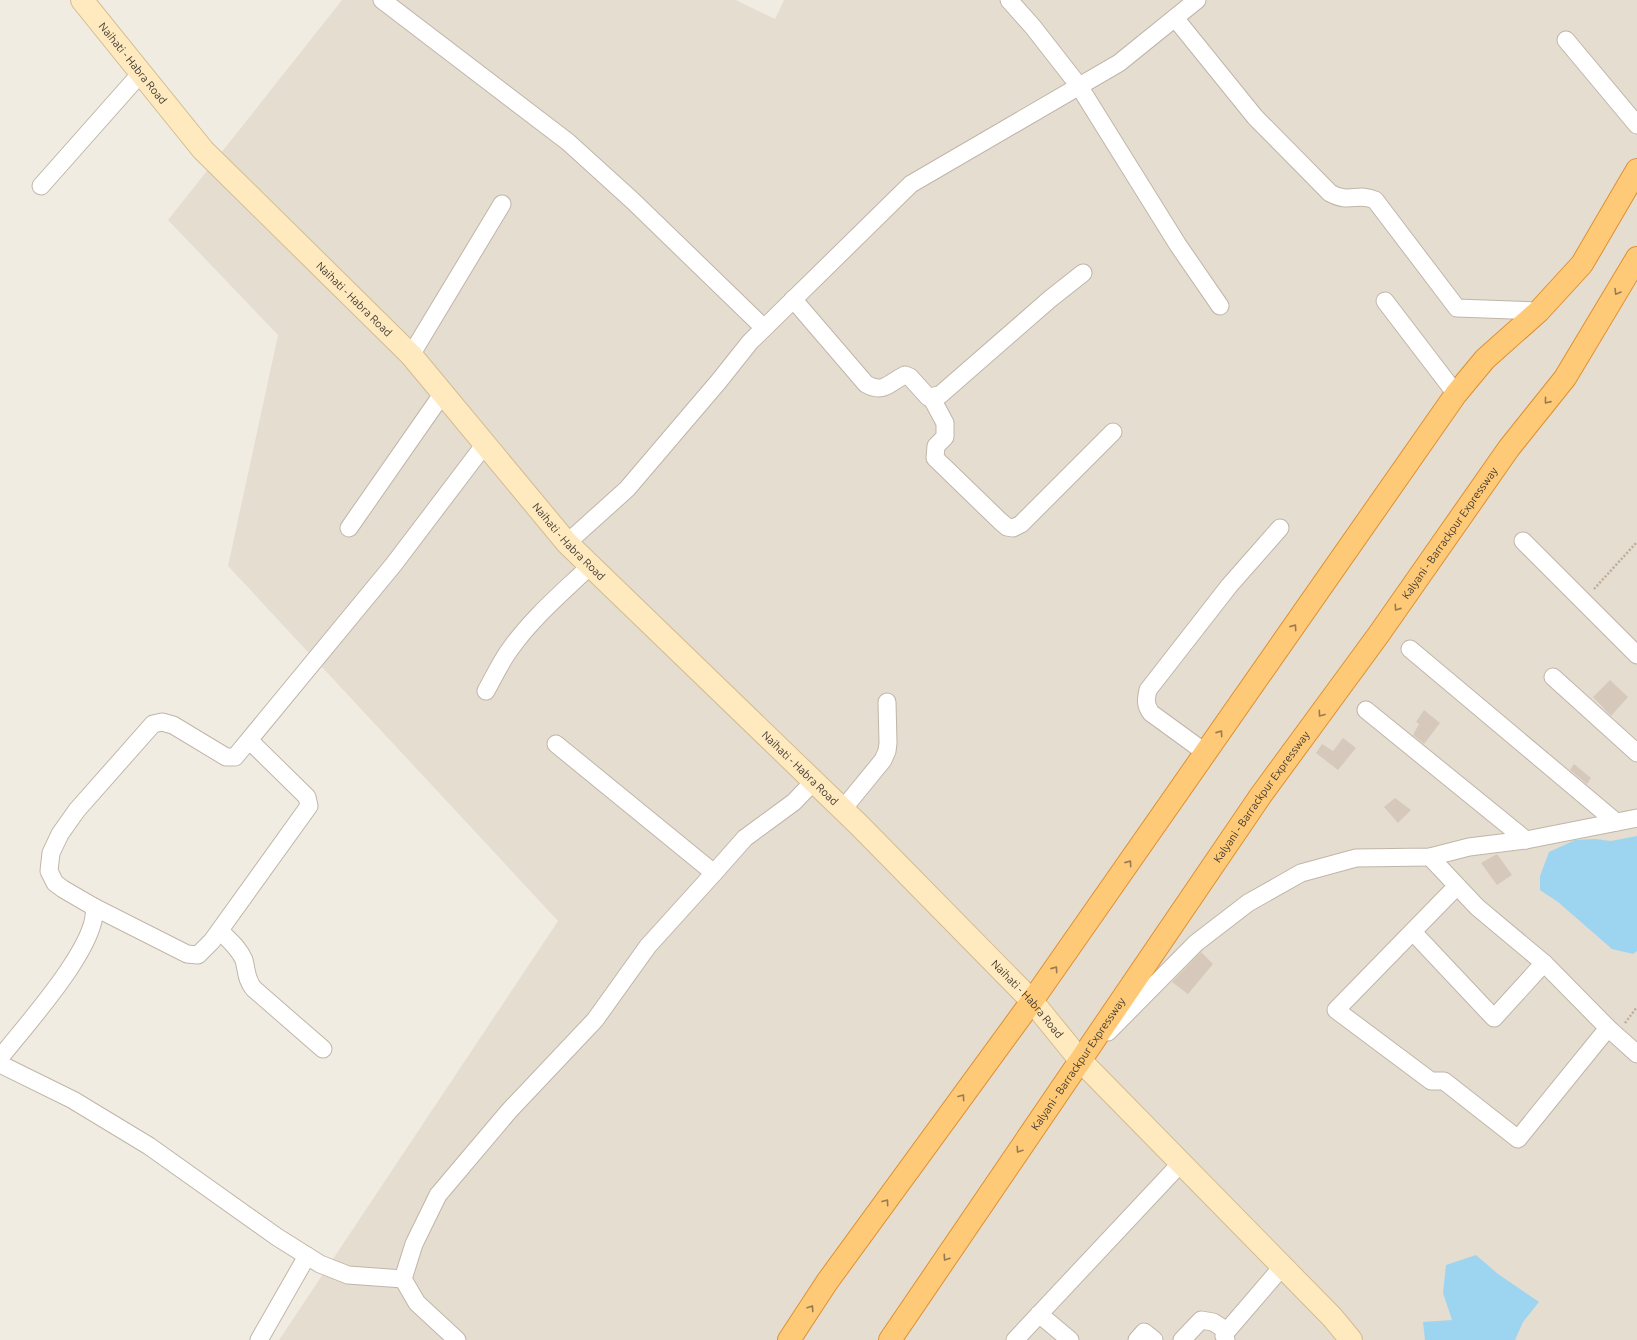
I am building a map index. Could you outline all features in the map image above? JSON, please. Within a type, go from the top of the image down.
[{"type":"highway","points":[[789,1340],[827,1282],[1032,1001],[1456,394],[1485,359],[1539,311],[1582,264],[1637,170]]},
{"type":"highway","name":"Kalyani - Barrackpur Expressway","points":[[890,1340],[1261,795],[1379,634],[1509,448],[1565,378],[1637,258]]},
{"type":"main road","name":"Naihati - Habra Road","points":[[82,0],[203,150],[411,355],[567,544],[843,809],[1032,1001],[1080,1060],[1332,1317],[1351,1340]]},
{"type":"street","points":[[382,0],[568,142],[633,201],[764,328]]},
{"type":"street","points":[[1009,0],[1033,27],[1079,86],[1178,245],[1220,306]]},
{"type":"street","points":[[567,544],[627,489],[719,382],[750,342],[911,184],[1119,63],[1198,0]]},
{"type":"street","points":[[1175,18],[1255,117],[1330,193],[1344,199],[1364,196],[1375,200],[1457,308],[1539,311]]},
{"type":"street","points":[[1566,40],[1637,125]]},
{"type":"street","points":[[41,186],[141,73]]},
{"type":"street","points":[[411,355],[502,204]]},
{"type":"street","points":[[931,397],[940,395],[1004,341],[1050,299],[1083,273]]},
{"type":"street","points":[[793,299],[866,384],[876,390],[905,375],[910,377],[924,393],[931,397],[945,423],[944,437],[936,446],[935,458],[1007,527],[1013,528],[1021,524],[1113,432]]},
{"type":"street","points":[[1384,301],[1456,394]]},
{"type":"street","points":[[349,528],[443,393]]},
{"type":"street","points":[[250,741],[307,797],[309,806],[220,931],[198,955],[187,954],[94,907],[62,889],[55,883],[49,871],[51,853],[60,834],[77,810],[146,730],[153,724],[162,722],[174,724],[230,758],[235,757],[250,741],[394,564],[485,444]]},
{"type":"street","points":[[1206,753],[1151,713],[1146,707],[1148,690],[1229,586],[1280,528]]},
{"type":"street","points":[[1523,541],[1637,655]]},
{"type":"street","points":[[486,691],[510,649],[533,621],[590,566]]},
{"type":"street","points":[[1410,649],[1616,822]]},
{"type":"street","points":[[1553,677],[1637,753]]},
{"type":"street","points":[[843,809],[883,760],[887,752],[887,702]]},
{"type":"street","points":[[1366,710],[1526,840]]},
{"type":"street","points":[[556,744],[714,872]]},
{"type":"street","points":[[457,1340],[417,1303],[403,1279],[414,1244],[438,1195],[509,1111],[595,1020],[648,946],[714,872],[746,838],[794,802],[814,780]]},
{"type":"street","points":[[1080,1060],[1196,943],[1248,903],[1301,873],[1356,858],[1430,856],[1469,847],[1526,840],[1637,818]]},
{"type":"street","points":[[1430,856],[1477,907],[1544,963],[1608,1028],[1637,1054]]},
{"type":"street","points":[[1457,886],[1336,1010],[1431,1081],[1444,1081],[1518,1139],[1608,1028]]},
{"type":"street","points":[[0,1058],[76,960],[87,941],[95,913],[94,907]]},
{"type":"street","points":[[220,931],[236,947],[241,955],[247,978],[254,989],[322,1049]]},
{"type":"street","points":[[1412,932],[1494,1018],[1544,963]]},
{"type":"street","points":[[0,1064],[73,1100],[149,1146],[277,1238],[320,1264],[348,1274],[403,1279]]},
{"type":"street","points":[[1015,1340],[1181,1163]]},
{"type":"street","points":[[259,1340],[307,1256]]},
{"type":"street","points":[[1182,1340],[1201,1320],[1213,1322],[1226,1335],[1282,1267]]},
{"type":"street","points":[[1039,1314],[1070,1340]]},
{"type":"street","points":[[1137,1340],[1144,1332],[1154,1340]]},
{"type":"path","points":[[1582,601],[1637,542]]},
{"type":"shaded area","points":[[342,0],[736,0],[775,19],[784,0],[1637,0],[1637,1340],[279,1340],[558,921],[228,566],[278,335],[168,220]]},
{"type":"water","points":[[1637,836],[1637,951],[1633,954],[1612,949],[1558,902],[1540,890],[1540,876],[1549,852],[1575,840],[1595,839],[1611,841]]},
{"type":"water","points":[[1476,1255],[1498,1274],[1539,1302],[1523,1322],[1515,1340],[1425,1340],[1423,1322],[1452,1320],[1443,1293],[1446,1265]]},
{"type":"building","points":[[1610,680],[1628,697],[1611,716],[1593,697]]},
{"type":"building","points":[[1424,710],[1440,723],[1424,744],[1413,735],[1419,724],[1416,722]]},
{"type":"building","points":[[1343,738],[1356,748],[1338,770],[1316,753],[1322,744],[1333,751]]},
{"type":"building","points":[[1574,764],[1591,778],[1587,784],[1570,770]]},
{"type":"building","points":[[1395,798],[1411,810],[1398,823],[1384,807]]},
{"type":"building","points":[[1497,854],[1512,875],[1497,885],[1481,863]]},
{"type":"building","points":[[1201,952],[1213,964],[1188,994],[1172,982]]}]
